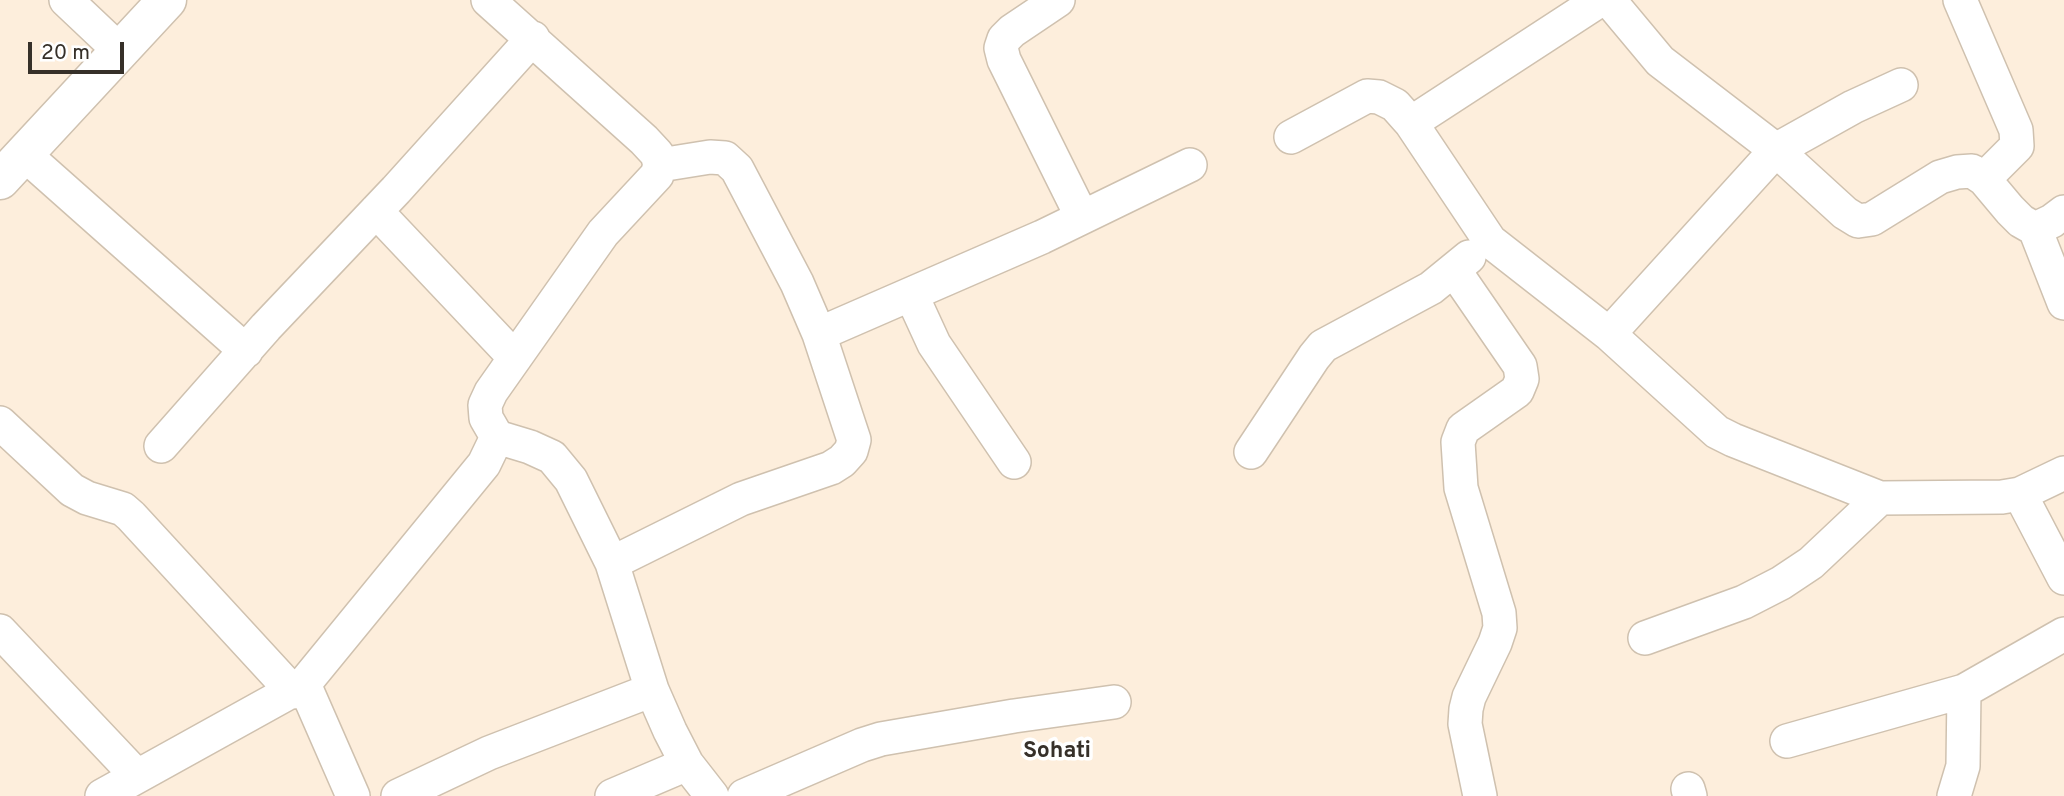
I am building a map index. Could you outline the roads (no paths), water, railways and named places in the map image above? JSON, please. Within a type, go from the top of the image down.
[{"type":"main road","points":[[12,167],[167,0]]},
{"type":"street","points":[[66,0],[120,51]]},
{"type":"street","points":[[488,0],[644,140],[656,154],[660,165],[657,175],[603,233],[514,358],[491,392],[485,405],[485,418],[497,437],[552,457],[571,480],[612,563],[652,690],[687,764],[712,796]]},
{"type":"street","points":[[1058,0],[1012,31],[1004,39],[1001,48],[1004,60],[1082,218]]},
{"type":"street","points":[[1411,123],[1600,0]]},
{"type":"street","points":[[1609,0],[1660,61],[1776,150],[1857,221],[1872,219],[1940,177],[1972,171],[1984,179],[2010,211],[2035,229],[2064,303]]},
{"type":"street","points":[[1960,0],[2017,130],[2017,146],[1984,179]]},
{"type":"street","points":[[161,446],[266,327],[533,38]]},
{"type":"street","points":[[1609,334],[1776,150],[1853,107],[1901,85]]},
{"type":"street","points":[[1291,137],[1367,96],[1379,97],[1395,104],[1411,123],[1490,241],[1609,334],[1717,432],[1880,498],[2002,497],[2020,494],[2064,473]]},
{"type":"street","points":[[612,563],[741,499],[831,468],[851,451],[854,440],[819,334],[797,284],[737,169],[725,158],[710,157],[660,165]]},
{"type":"street","points":[[819,334],[1082,218],[1190,165]]},
{"type":"street","points":[[12,167],[246,351]]},
{"type":"street","points":[[376,211],[514,358]]},
{"type":"street","points":[[2035,229],[2052,222],[2064,212]]},
{"type":"street","points":[[1251,452],[1323,346],[1431,288],[1490,241]]},
{"type":"street","points":[[1454,270],[1520,366],[1522,379],[1517,391],[1463,429],[1458,442],[1461,488],[1499,620],[1495,643],[1466,709],[1465,724],[1480,796]]},
{"type":"street","points":[[911,294],[934,344],[1014,462]]},
{"type":"street","points":[[0,423],[72,490],[123,509],[131,516],[298,688],[353,796]]},
{"type":"street","points":[[102,796],[298,688],[484,464],[497,437]]},
{"type":"street","points":[[2020,494],[2064,578]]},
{"type":"street","points":[[1645,638],[1744,602],[1781,583],[1811,563],[1880,498]]},
{"type":"street","points":[[0,631],[136,775]]},
{"type":"street","points":[[1787,741],[1964,691],[1983,683],[2064,634]]},
{"type":"street","points":[[397,796],[488,752],[652,690]]},
{"type":"street","points":[[1954,796],[1963,766],[1964,691]]},
{"type":"street","points":[[744,796],[881,739],[1114,702]]},
{"type":"street","points":[[612,796],[687,764]]},
{"type":"district","name":"Sohati","points":[[1057,752]]}]
